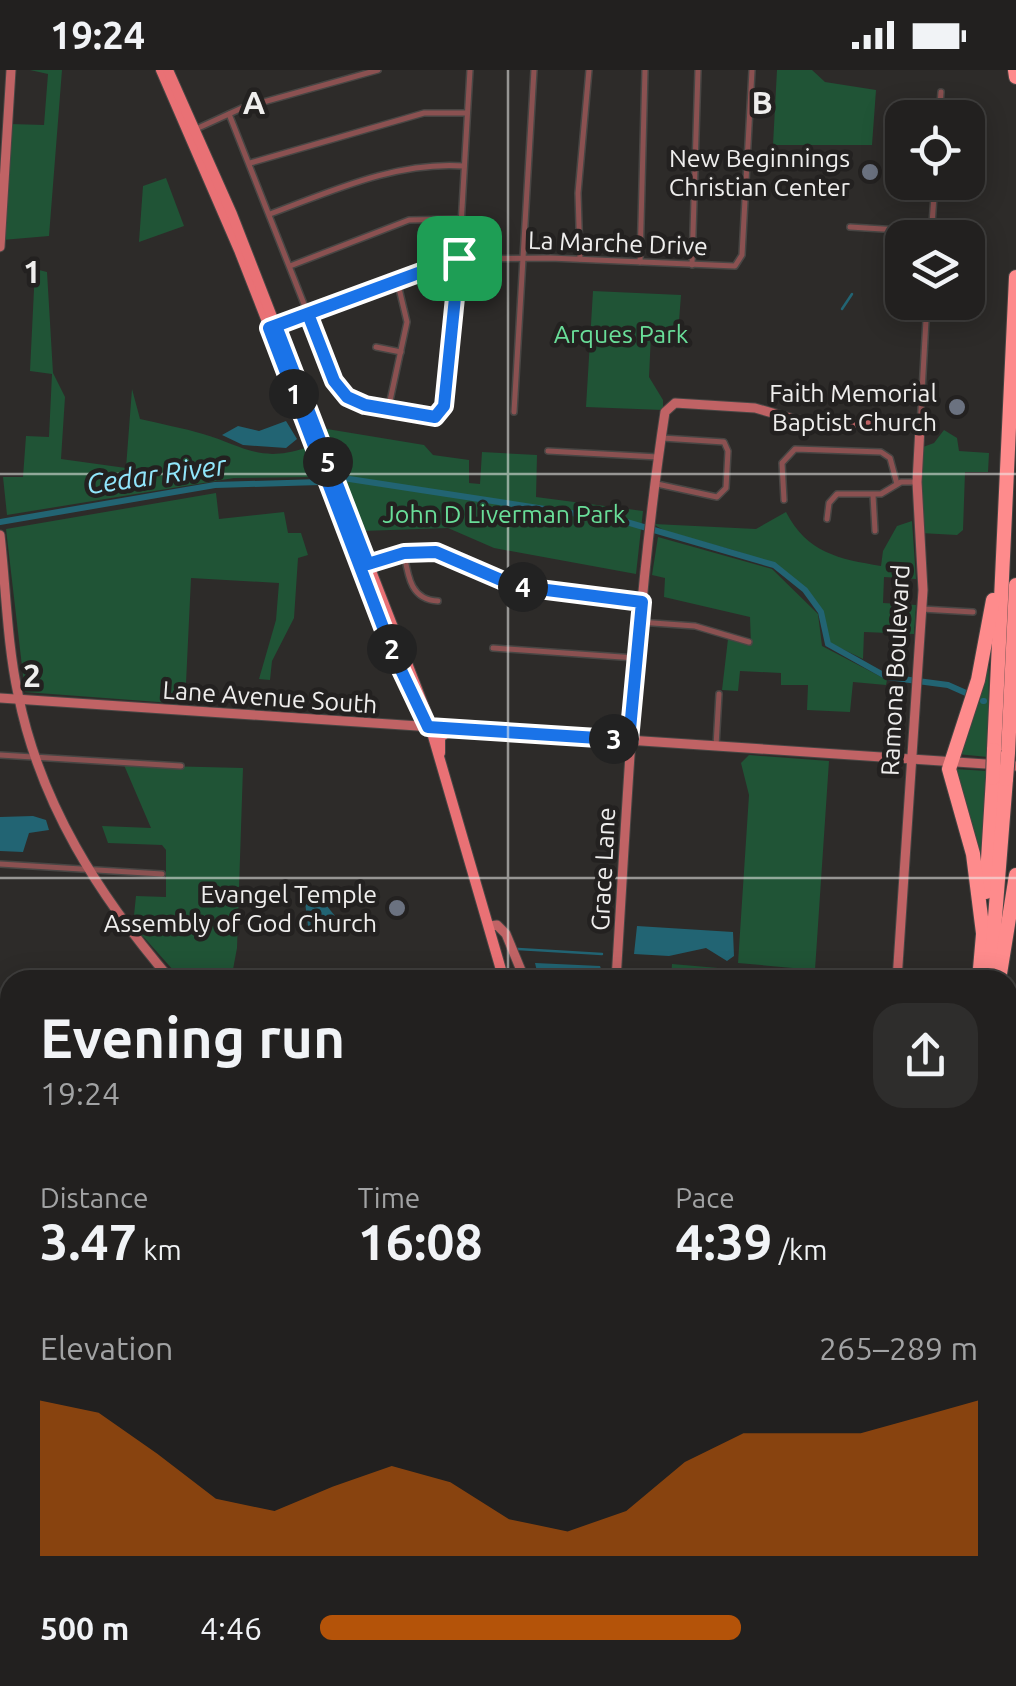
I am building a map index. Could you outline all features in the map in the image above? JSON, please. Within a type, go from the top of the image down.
[{"type":"highway","points":[[1006,756],[1004,545],[1016,277]]},
{"type":"highway","points":[[984,933],[976,867],[945,762],[955,745],[984,657],[1004,545]]},
{"type":"highway","points":[[981,970],[1000,778],[1006,756],[1016,584]]},
{"type":"highway","points":[[990,970],[1000,778]]},
{"type":"highway","points":[[1001,970],[1016,875]]},
{"type":"main road","points":[[160,70],[193,131]]},
{"type":"main road","points":[[168,70],[355,532],[364,565]]},
{"type":"main road","points":[[272,327],[337,505],[428,727],[502,970]]},
{"type":"main road","points":[[337,505],[355,532]]},
{"type":"main road","points":[[439,759],[440,736],[452,729]]},
{"type":"street","points":[[0,248],[11,70]]},
{"type":"street","points":[[193,131],[228,114],[378,70]]},
{"type":"street","points":[[228,114],[344,394],[426,419],[438,415],[444,406],[451,356],[470,70]]},
{"type":"street","points":[[514,412],[534,70]]},
{"type":"street","points":[[580,259],[578,193],[589,70]]},
{"type":"street","points":[[640,262],[645,70]]},
{"type":"street","points":[[692,264],[698,70]]},
{"type":"street","name":"La Marche Drive","points":[[272,327],[459,258],[738,264],[742,255],[752,70]]},
{"type":"street","points":[[940,100],[941,92]]},
{"type":"street","points":[[250,163],[424,113],[467,112]]},
{"type":"street","points":[[270,214],[343,187],[422,166],[464,166]]},
{"type":"street","points":[[290,266],[409,220],[461,219]]},
{"type":"street","points":[[850,227],[885,230]]},
{"type":"street","points":[[388,410],[408,315],[397,280]]},
{"type":"street","name":"Ramona Boulevard","points":[[899,970],[922,609],[917,482],[927,320]]},
{"type":"street","points":[[376,347],[401,352]]},
{"type":"street","name":"Grace Lane","points":[[617,970],[629,740],[646,546],[661,438],[671,404],[755,408],[797,420],[920,427]]},
{"type":"street","points":[[654,483],[722,495],[726,444],[716,440],[661,438]]},
{"type":"street","points":[[784,500],[782,463],[795,449],[881,452],[890,458],[897,484]]},
{"type":"street","points":[[548,451],[658,457]]},
{"type":"street","points":[[827,519],[829,502],[837,494],[887,492],[897,484],[917,482]]},
{"type":"street","points":[[873,494],[875,532]]},
{"type":"street","points":[[0,536],[19,699],[35,757],[56,811],[88,869],[121,920],[162,970]]},
{"type":"street","points":[[404,553],[414,591],[423,599],[438,601]]},
{"type":"street","points":[[364,565],[404,553],[446,554],[515,586],[642,602]]},
{"type":"street","points":[[922,609],[973,612]]},
{"type":"street","points":[[640,622],[694,626],[749,642]]},
{"type":"street","points":[[493,648],[636,658]]},
{"type":"street","points":[[716,746],[720,694]]},
{"type":"street","name":"Lane Avenue South","points":[[0,698],[945,762],[1006,756]]},
{"type":"street","points":[[0,754],[180,766]]},
{"type":"street","points":[[0,864],[162,874]]},
{"type":"street","points":[[1012,916],[1016,903]]},
{"type":"street","points":[[490,926],[504,930],[521,970]]},
{"type":"street","points":[[500,964],[517,960]]},
{"type":"green space","points":[[30,70],[62,70],[49,236],[2,240],[10,124],[44,125],[48,74]]},
{"type":"green space","points":[[777,70],[812,70],[825,82],[876,90],[872,145],[773,145]]},
{"type":"green space","points":[[166,178],[184,226],[139,242],[143,186]]},
{"type":"green space","points":[[35,269],[47,272],[53,373],[65,397],[61,459],[126,468],[132,389],[140,419],[263,453],[305,448],[312,477],[234,478],[7,515],[3,477],[23,477],[26,436],[49,437],[52,374],[30,371]]},
{"type":"green space","name":"Arques Park","points":[[593,291],[681,295],[678,334],[651,334],[649,377],[663,400],[663,410],[586,407]]},
{"type":"green space","name":"John D Liverman Park","points":[[321,428],[424,445],[433,455],[469,460],[469,483],[480,484],[482,452],[537,455],[536,497],[643,511],[636,574],[494,548],[448,528],[362,531]]},
{"type":"green space","points":[[944,430],[957,438],[959,451],[989,453],[988,472],[965,472],[963,530],[957,535],[920,533],[923,447],[934,443]]},
{"type":"green space","points":[[216,493],[219,519],[284,512],[288,533],[301,533],[308,555],[298,558],[294,618],[272,661],[270,680],[259,679],[276,620],[279,583],[191,578],[185,704],[25,692],[6,529]]},
{"type":"green space","points":[[786,512],[804,537],[826,552],[881,566],[883,551],[897,526],[912,521],[916,579],[884,577],[883,603],[916,605],[914,634],[864,632],[863,659],[830,643],[810,596],[779,568],[654,524],[756,529]]},
{"type":"green space","points":[[658,537],[772,569],[818,614],[822,646],[887,680],[886,685],[853,682],[850,712],[807,710],[808,685],[781,685],[781,673],[740,671],[738,691],[722,690],[728,639],[751,646],[750,617],[664,597],[665,578],[652,575]]},
{"type":"green space","points":[[989,650],[988,757],[957,754]]},
{"type":"green space","points":[[749,755],[829,761],[815,970],[738,963],[749,795],[741,763]]},
{"type":"green space","points":[[124,765],[243,768],[237,948],[233,970],[173,970],[133,925],[136,896],[166,897],[166,850],[162,845],[108,843],[102,826],[151,828]]},
{"type":"green space","points":[[954,769],[987,771],[981,889]]},
{"type":"green space","points":[[672,964],[741,970],[672,970]]},
{"type":"water","points":[[286,421],[297,439],[286,448],[243,445],[222,435],[238,426],[259,431]]},
{"type":"water","points":[[33,816],[46,820],[49,830],[29,833],[23,852],[0,851],[0,817]]},
{"type":"water","points":[[303,886],[314,890],[335,916],[334,932],[308,926]]},
{"type":"water","points":[[637,926],[733,932],[734,956],[727,961],[706,948],[669,956],[634,954]]},
{"type":"water","points":[[535,963],[600,966],[601,970],[537,970]]},
{"type":"waterway","points":[[842,309],[852,294]]},
{"type":"waterway","name":"Cedar River","points":[[343,478],[623,521],[774,565],[805,590],[821,612],[828,644],[887,677],[948,685],[966,693]]},
{"type":"waterway","name":"Cedar River","points":[[0,522],[215,485],[320,482]]},
{"type":"waterway","points":[[518,949],[602,954]]},
{"type":"place","name":"New Beginnings Christian Center","points":[[870,172]]},
{"type":"place","name":"Faith Memorial Baptist Church","points":[[957,407]]},
{"type":"place","name":"Evangel Temple Assembly of God Church","points":[[397,908]]},
{"type":"route","points":[[459,258],[455,328],[444,406],[431,419],[365,405],[344,394],[336,385],[308,314],[276,326],[368,564],[404,553],[436,552],[515,586],[642,602],[629,740],[428,727],[392,651],[269,328],[459,258]]}]
